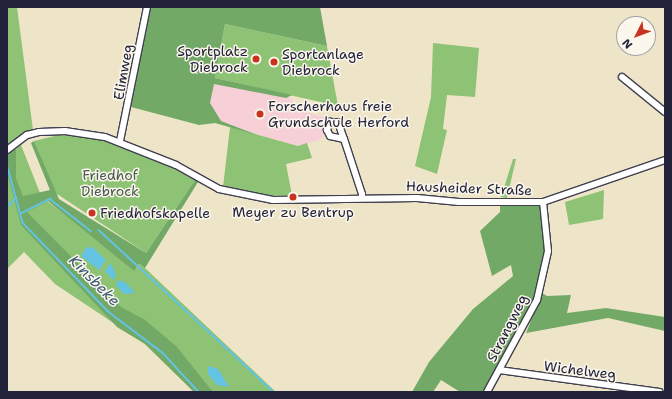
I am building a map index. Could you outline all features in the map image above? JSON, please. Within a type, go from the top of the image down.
[{"type":"street","name":"Elimweg","points":[[120,141],[147,7]]},
{"type":"street","points":[[622,77],[665,112]]},
{"type":"street","name":"Hausheider Straße","points":[[7,150],[27,135],[48,131],[120,141],[228,192],[273,200],[362,198],[543,202],[665,160]]},
{"type":"street","points":[[344,139],[362,198]]},
{"type":"street","name":"Strangweg","points":[[487,392],[522,332],[543,278],[548,250],[543,202]]},
{"type":"street","name":"Wichelweg","points":[[499,370],[659,392]]},
{"type":"shaded area","name":"Forscherhaus freie Grundschule Herford","points":[[214,83],[291,98],[297,110],[328,118],[322,139],[299,146],[206,120]]},
{"type":"green space","points":[[7,7],[17,7],[33,130],[7,147]]},
{"type":"green space","points":[[149,7],[320,7],[327,46],[225,24],[215,78],[292,95],[286,98],[214,84],[210,103],[221,121],[257,135],[215,123],[199,125],[131,107]]},
{"type":"green space","name":"Sportanlage Diebrock","points":[[225,24],[327,46],[338,106],[215,78]]},
{"type":"green space","points":[[433,43],[479,48],[475,97],[447,95],[443,129],[447,130],[437,174],[415,166],[431,97]]},
{"type":"green space","points":[[230,127],[298,146],[307,143],[312,158],[286,164],[292,195],[272,196],[223,187]]},
{"type":"green space","name":"Friedhof Diebrock","points":[[67,133],[105,138],[173,166],[195,180],[146,253],[54,192],[34,141]]},
{"type":"green space","points":[[34,141],[59,199],[146,253],[195,180],[198,182],[145,268],[139,264],[134,271],[48,201],[27,212],[121,307],[145,320],[176,346],[213,392],[194,392],[145,344],[117,327],[21,225],[7,172],[7,154],[16,149],[16,177],[23,196],[50,190],[31,143]]},
{"type":"green space","points":[[21,145],[40,193],[23,197],[16,177],[16,149]]},
{"type":"green space","points":[[513,159],[516,159],[507,198],[501,197]]},
{"type":"green space","points":[[7,164],[26,212],[47,201],[137,268],[139,264],[145,268],[276,392],[194,392],[145,344],[55,284],[24,252],[7,269]]},
{"type":"green space","points":[[604,190],[603,219],[569,225],[565,202]]},
{"type":"green space","points":[[541,203],[546,252],[534,300],[486,392],[460,392],[441,380],[433,392],[412,392],[429,362],[473,309],[513,276],[511,265],[492,276],[480,231],[500,212],[500,204]]},
{"type":"green space","points":[[542,293],[547,296],[571,295],[567,313],[606,308],[665,317],[665,331],[608,318],[526,333]]},
{"type":"water","points":[[92,247],[106,260],[99,270],[81,256],[86,248]]},
{"type":"water","points":[[111,263],[116,275],[113,280],[105,271]]},
{"type":"water","points":[[119,280],[126,283],[135,293],[124,294],[116,285]]},
{"type":"water","points":[[208,366],[218,369],[229,387],[217,385],[208,374]]},
{"type":"waterway","name":"Kinsbeke","points":[[7,164],[23,223],[109,312],[163,353],[199,392]]},
{"type":"waterway","points":[[7,207],[16,198]]},
{"type":"waterway","points":[[20,214],[50,199],[91,231]]},
{"type":"waterway","points":[[99,230],[274,392]]},
{"type":"place","name":"Sportplatz Diebrock","points":[[256,59]]},
{"type":"place","name":"Sportanlage Diebrock","points":[[274,62]]},
{"type":"place","name":"Forscherhaus freie Grundschule Herford","points":[[260,114]]},
{"type":"place","name":"Meyer zu Bentrup","points":[[293,197]]},
{"type":"place","name":"Friedhofskapelle","points":[[92,213]]}]
